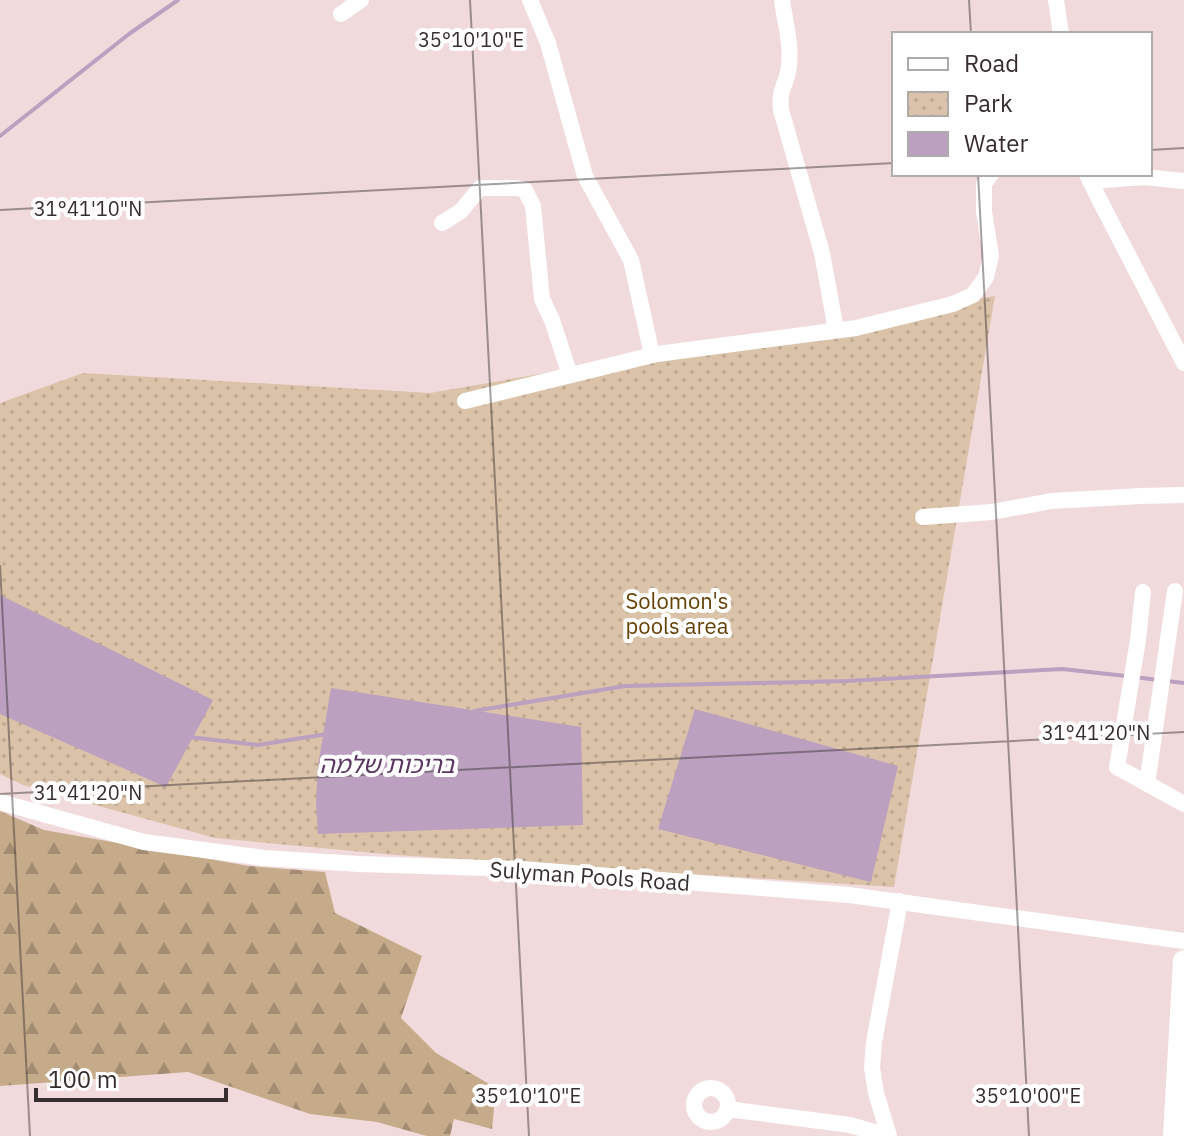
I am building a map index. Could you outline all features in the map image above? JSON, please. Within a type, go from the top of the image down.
[{"type":"main road","points":[[1174,1136],[1181,1063],[1184,961]]},
{"type":"street","points":[[341,14],[361,0]]},
{"type":"street","points":[[530,0],[548,43],[585,176],[631,260],[652,355]]},
{"type":"street","points":[[782,0],[788,43],[788,72],[779,94],[781,110],[822,253],[836,330]]},
{"type":"street","points":[[1056,0],[1061,32]]},
{"type":"street","points":[[465,401],[652,355],[856,328],[953,304],[973,295],[986,277],[991,256],[984,212],[984,184],[990,176]]},
{"type":"street","points":[[1184,181],[1089,177],[1184,363]]},
{"type":"street","points":[[442,223],[461,211],[480,188],[525,190],[533,206],[542,299],[570,375]]},
{"type":"street","points":[[923,517],[992,512],[1051,501],[1184,495]]},
{"type":"street","points":[[1147,784],[1175,591]]},
{"type":"street","points":[[1172,613],[1142,600],[1117,767],[1184,804]]},
{"type":"street","name":"Sulyman Pools Road","points":[[0,802],[144,842],[264,858],[522,869],[849,895],[1184,941]]},
{"type":"street","points":[[888,1136],[872,1068],[900,901]]},
{"type":"street","points":[[728,1109],[850,1125],[888,1136]]},
{"type":"green space","name":"Solomon's pools area","points":[[995,296],[894,887],[396,855],[215,838],[23,785],[0,774],[0,403],[83,373],[430,393]]},
{"type":"green space","points":[[0,811],[44,830],[249,866],[325,872],[335,913],[422,956],[401,1018],[436,1053],[496,1088],[492,1129],[454,1119],[450,1136],[427,1136],[377,1122],[310,1114],[188,1072],[0,1086]]},
{"type":"water","points":[[0,595],[213,700],[166,787],[0,714]]},
{"type":"water","name":"בריכות שלמה","points":[[331,688],[581,727],[583,825],[318,834],[318,766]]},
{"type":"water","points":[[695,709],[898,766],[871,882],[658,829]]},
{"type":"waterway","points":[[0,136],[129,34],[178,0]]},
{"type":"waterway","points":[[474,711],[625,686],[847,681],[1062,669],[1126,676]]},
{"type":"waterway","points":[[1135,677],[1158,680]]},
{"type":"waterway","points":[[1167,681],[1184,683]]},
{"type":"waterway","points":[[189,737],[258,745],[327,734]]}]
